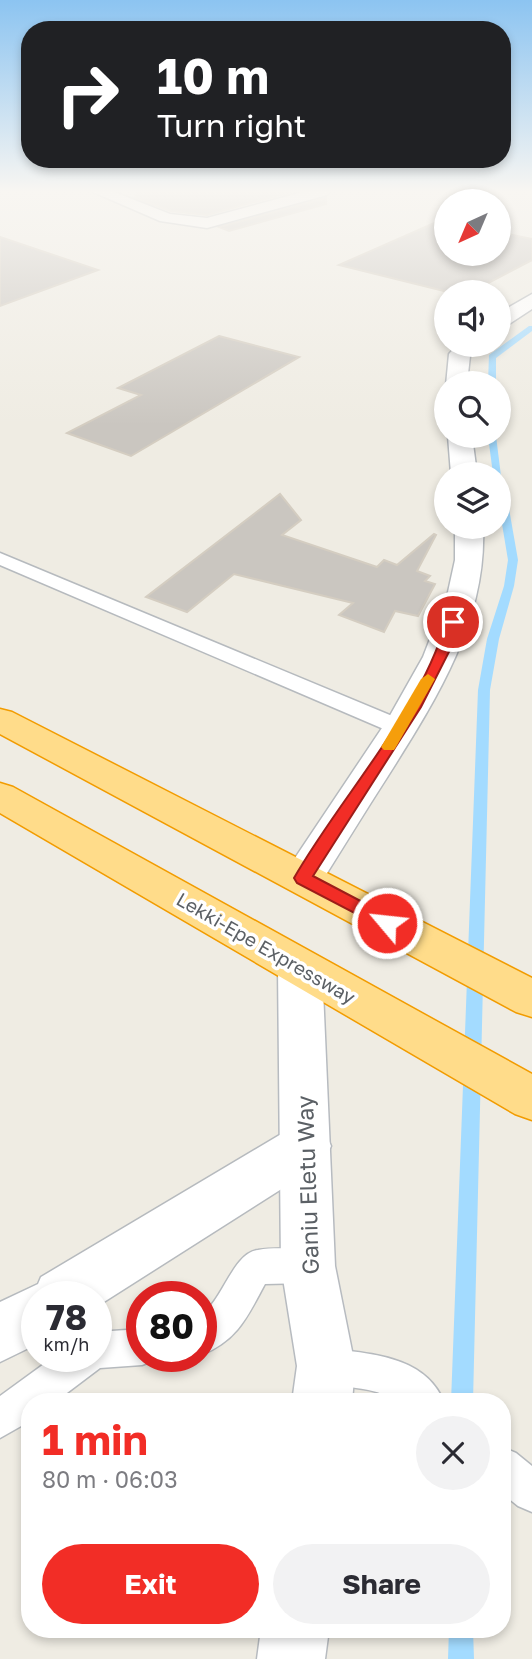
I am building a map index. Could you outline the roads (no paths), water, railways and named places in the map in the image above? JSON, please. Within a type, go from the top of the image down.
[{"type":"highway","points":[[0,720],[532,999]]},
{"type":"highway","name":"Lekki-Epe Expressway","points":[[0,796],[532,1099]]},
{"type":"street","points":[[511,314],[532,300]]},
{"type":"street","points":[[303,878],[401,728],[447,642],[468,565],[470,539]]},
{"type":"street","name":"Ganiu Eletu Way","points":[[300,967],[307,1266],[324,1384]]},
{"type":"street","points":[[87,1281],[306,1146]]},
{"type":"street","points":[[0,1334],[21,1322]]},
{"type":"street","points":[[291,1659],[294,1638]]},
{"type":"lane","points":[[0,558],[401,728]]},
{"type":"lane","points":[[217,1326],[225,1320],[256,1267],[307,1266]]},
{"type":"lane","points":[[36,1393],[65,1372]]},
{"type":"lane","points":[[324,1384],[395,1377],[414,1393]]},
{"type":"lane","points":[[0,1419],[21,1404]]},
{"type":"lane","points":[[511,1474],[532,1492]]},
{"type":"waterway","points":[[492,371],[492,357],[532,328]]},
{"type":"waterway","points":[[494,448],[496,462]]},
{"type":"waterway","points":[[462,1393],[484,690],[493,639],[509,586],[513,560],[509,539]]},
{"type":"waterway","points":[[461,1638],[461,1659]]}]
